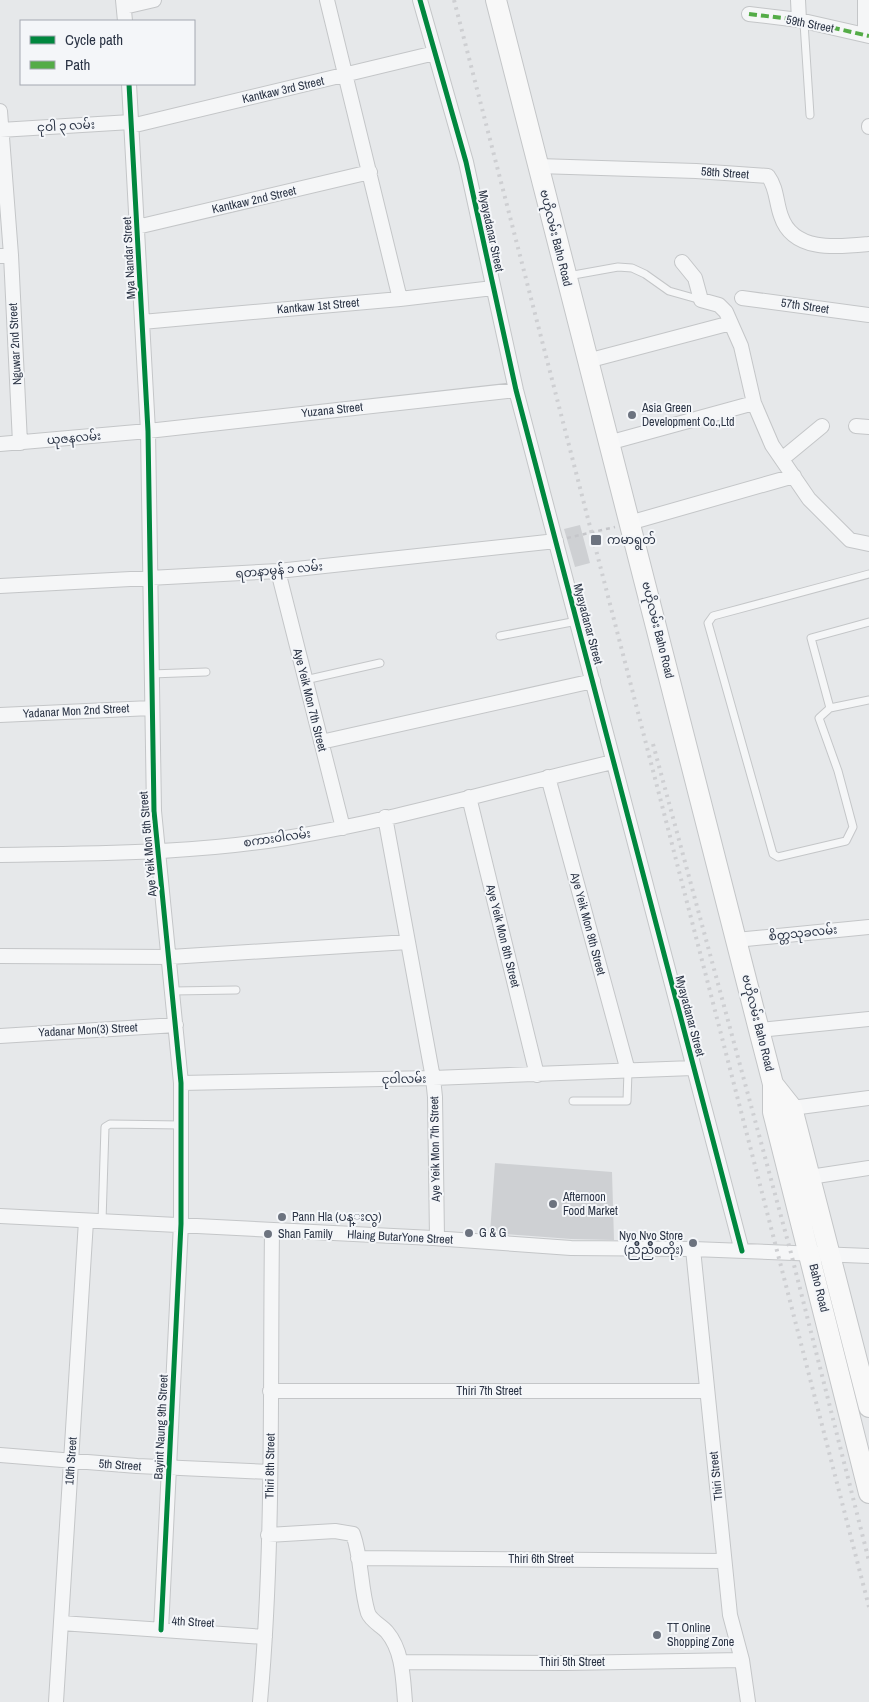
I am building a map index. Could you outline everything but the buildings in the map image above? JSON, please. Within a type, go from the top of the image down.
[{"type":"main road","name":"ဗဟိုလမ်း Baho Road","points":[[496,0],[773,1084],[792,1108],[869,1407]]},
{"type":"main road","name":"Baho Road","points":[[773,1084],[773,1112],[811,1254],[869,1493]]},
{"type":"street","points":[[125,20],[124,3],[154,0]]},
{"type":"street","points":[[327,0],[400,299]]},
{"type":"street","name":"Myayadanar Street","points":[[420,0],[466,162],[516,390],[742,1251]]},
{"type":"street","points":[[798,0],[801,22]]},
{"type":"street","points":[[865,0],[867,36]]},
{"type":"street","name":"59th Street","points":[[750,14],[801,22],[867,36]]},
{"type":"street","name":"Kantkaw 3rd Street","points":[[131,124],[345,76],[435,53]]},
{"type":"street","name":"Mya Nandar Street","points":[[129,85],[148,431]]},
{"type":"street","name":"Nguwar 2nd Street","points":[[0,111],[6,256],[20,443]]},
{"type":"street","name":"ငုဝါ ၃ လမ်း","points":[[1,130],[131,124]]},
{"type":"street","name":"58th Street","points":[[538,166],[696,171],[768,176],[773,183],[784,224],[800,240],[831,247],[869,244]]},
{"type":"street","name":"Kantkaw 2nd Street","points":[[137,227],[370,172]]},
{"type":"street","points":[[682,262],[695,278],[701,300],[719,305],[726,312],[741,346],[754,403],[772,445],[809,500],[838,531],[850,540],[869,544]]},
{"type":"street","name":"Kantkaw 1st Street","points":[[142,322],[400,299],[493,288]]},
{"type":"street","name":"57th Street","points":[[742,298],[869,315]]},
{"type":"street","points":[[587,361],[730,323]]},
{"type":"street","name":"Yuzana Street","points":[[148,431],[516,390]]},
{"type":"street","points":[[608,443],[754,403]]},
{"type":"street","points":[[782,459],[822,426]]},
{"type":"street","name":"ယုဇနလမ်း","points":[[0,444],[148,431]]},
{"type":"street","name":"Aye Yeik Mon 5th Street","points":[[148,431],[151,708],[156,852],[170,957],[181,1083],[181,1224]]},
{"type":"street","points":[[629,523],[794,476]]},
{"type":"street","name":"ရတနာမွန် ၁ လမ်း","points":[[0,586],[278,571],[556,541]]},
{"type":"street","name":"Aye Yeik Mon 7th Street","points":[[278,571],[343,828]]},
{"type":"street","points":[[321,742],[593,681]]},
{"type":"street","name":"Yadanar Mon 2nd Street","points":[[0,715],[151,708]]},
{"type":"street","name":"စကား၀ါလမ်း","points":[[0,855],[156,852],[284,839],[343,828],[614,762]]},
{"type":"street","name":"Aye Yeik Mon 9th Street","points":[[548,777],[628,1071]]},
{"type":"street","name":"Aye Yeik Mon 8th Street","points":[[469,797],[537,1075]]},
{"type":"street","name":"Aye Yeik Mon 7th Street","points":[[385,817],[433,1078],[435,1097],[437,1238]]},
{"type":"street","name":"စိတ္တသုခလမ်း","points":[[736,940],[869,927]]},
{"type":"street","points":[[0,956],[170,957],[408,942]]},
{"type":"street","points":[[759,1030],[869,1019]]},
{"type":"street","name":"Yadanar Mon(3) Street","points":[[0,1036],[176,1025]]},
{"type":"street","name":"ငုဝါလမ်း","points":[[181,1083],[537,1075],[693,1068]]},
{"type":"street","points":[[792,1108],[869,1098]]},
{"type":"street","points":[[810,1178],[869,1168]]},
{"type":"street","name":"Hlaing ButarYone Street","points":[[0,1216],[437,1238],[571,1248],[693,1249],[869,1256]]},
{"type":"street","name":"10th Street","points":[[56,1702],[86,1221]]},
{"type":"street","name":"Bayint Naung 9th Street","points":[[160,1630],[181,1224]]},
{"type":"street","name":"Thiri 8th Street","points":[[260,1702],[265,1637],[270,1472],[272,1231]]},
{"type":"street","name":"Thiri Street","points":[[693,1249],[730,1615],[742,1660],[748,1702]]},
{"type":"street","name":"Thiri 7th Street","points":[[270,1392],[708,1391]]},
{"type":"street","name":"5th Street","points":[[0,1455],[169,1468],[270,1472]]},
{"type":"street","points":[[268,1535],[335,1530],[353,1534],[369,1616],[388,1633],[402,1662],[405,1702]]},
{"type":"street","name":"Thiri 6th Street","points":[[358,1558],[724,1561]]},
{"type":"street","name":"4th Street","points":[[60,1623],[265,1637]]},
{"type":"street","name":"Thiri 5th Street","points":[[402,1662],[565,1663],[742,1660]]},
{"type":"lane","points":[[801,22],[810,115]]},
{"type":"lane","points":[[566,277],[618,267],[632,268],[645,274],[669,291],[701,300]]},
{"type":"lane","points":[[869,574],[713,616],[708,623],[773,854],[778,857],[846,841],[853,827],[838,771],[819,718],[830,708],[869,700]]},
{"type":"lane","points":[[500,636],[577,621]]},
{"type":"lane","points":[[830,708],[811,638],[869,622]]},
{"type":"lane","points":[[306,680],[380,663]]},
{"type":"lane","points":[[151,674],[206,672]]},
{"type":"lane","points":[[173,991],[236,990]]},
{"type":"lane","points":[[573,1101],[627,1101],[628,1071]]},
{"type":"lane","points":[[102,1221],[105,1127],[110,1124],[181,1125]]},
{"type":"path","points":[[556,541],[629,523]]},
{"type":"railway","points":[[454,0],[869,1607]]},
{"type":"railway","points":[[653,744],[791,1253],[869,1561]]},
{"type":"marked path","points":[[749,14],[799,20],[869,36]]},
{"type":"cycle path","points":[[420,0],[466,162],[516,390],[742,1251]]},
{"type":"cycle path","points":[[129,85],[148,431],[154,811],[181,1083],[181,1224],[161,1630]]},
{"type":"place","name":"Asia Green Development Co.,Ltd","points":[[632,415]]},
{"type":"place","name":"ကမာရွတ်","points":[[596,540]]},
{"type":"place","name":"Afternoon Food Market","points":[[553,1204]]},
{"type":"place","name":"Pann Hla (ပန္းလွ)","points":[[282,1217]]},
{"type":"place","name":"G & G","points":[[469,1233]]},
{"type":"place","name":"Shan Family","points":[[268,1234]]},
{"type":"place","name":"Nyo Nyo Store (ညိဳညိဳစတိုး)","points":[[693,1243]]},
{"type":"place","name":"TT Online Shopping Zone","points":[[657,1635]]}]
